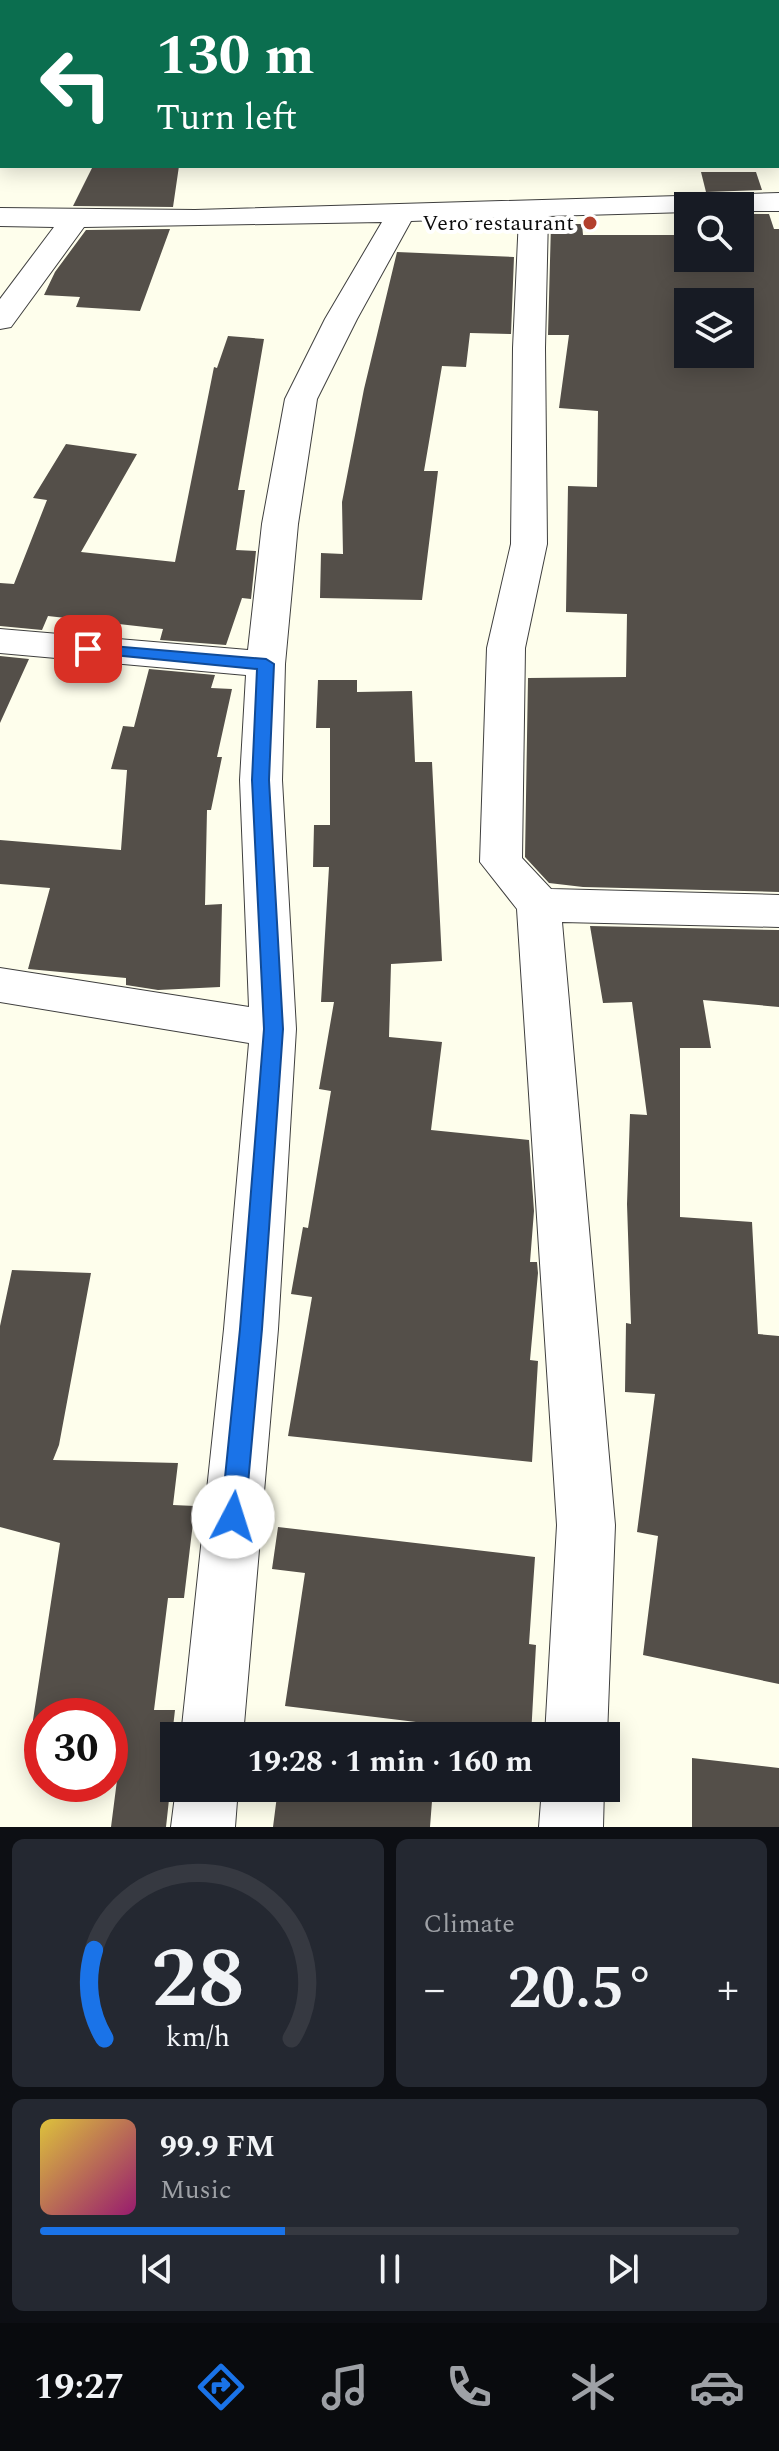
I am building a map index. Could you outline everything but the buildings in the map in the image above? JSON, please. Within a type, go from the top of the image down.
[{"type":"street","points":[[0,217],[75,219],[534,207],[660,190],[779,202]]},
{"type":"street","points":[[534,207],[529,348],[529,544],[506,648],[501,862],[539,905],[586,1525],[577,1722]]},
{"type":"street","points":[[213,1722],[251,1329],[273,1029],[261,780],[266,664],[280,524],[301,399],[341,319],[403,210]]},
{"type":"street","points":[[0,320],[75,219]]},
{"type":"street","points":[[0,641],[266,664]]},
{"type":"street","points":[[539,905],[779,911]]},
{"type":"street","points":[[0,985],[273,1029]]},
{"type":"street","points":[[203,1827],[206,1802]]},
{"type":"street","points":[[571,1827],[572,1802]]},
{"type":"place","name":"Vero restaurant","points":[[590,223]]},
{"type":"route","points":[[88,649],[266,664],[261,780],[273,1029],[251,1329],[233,1517]]}]
